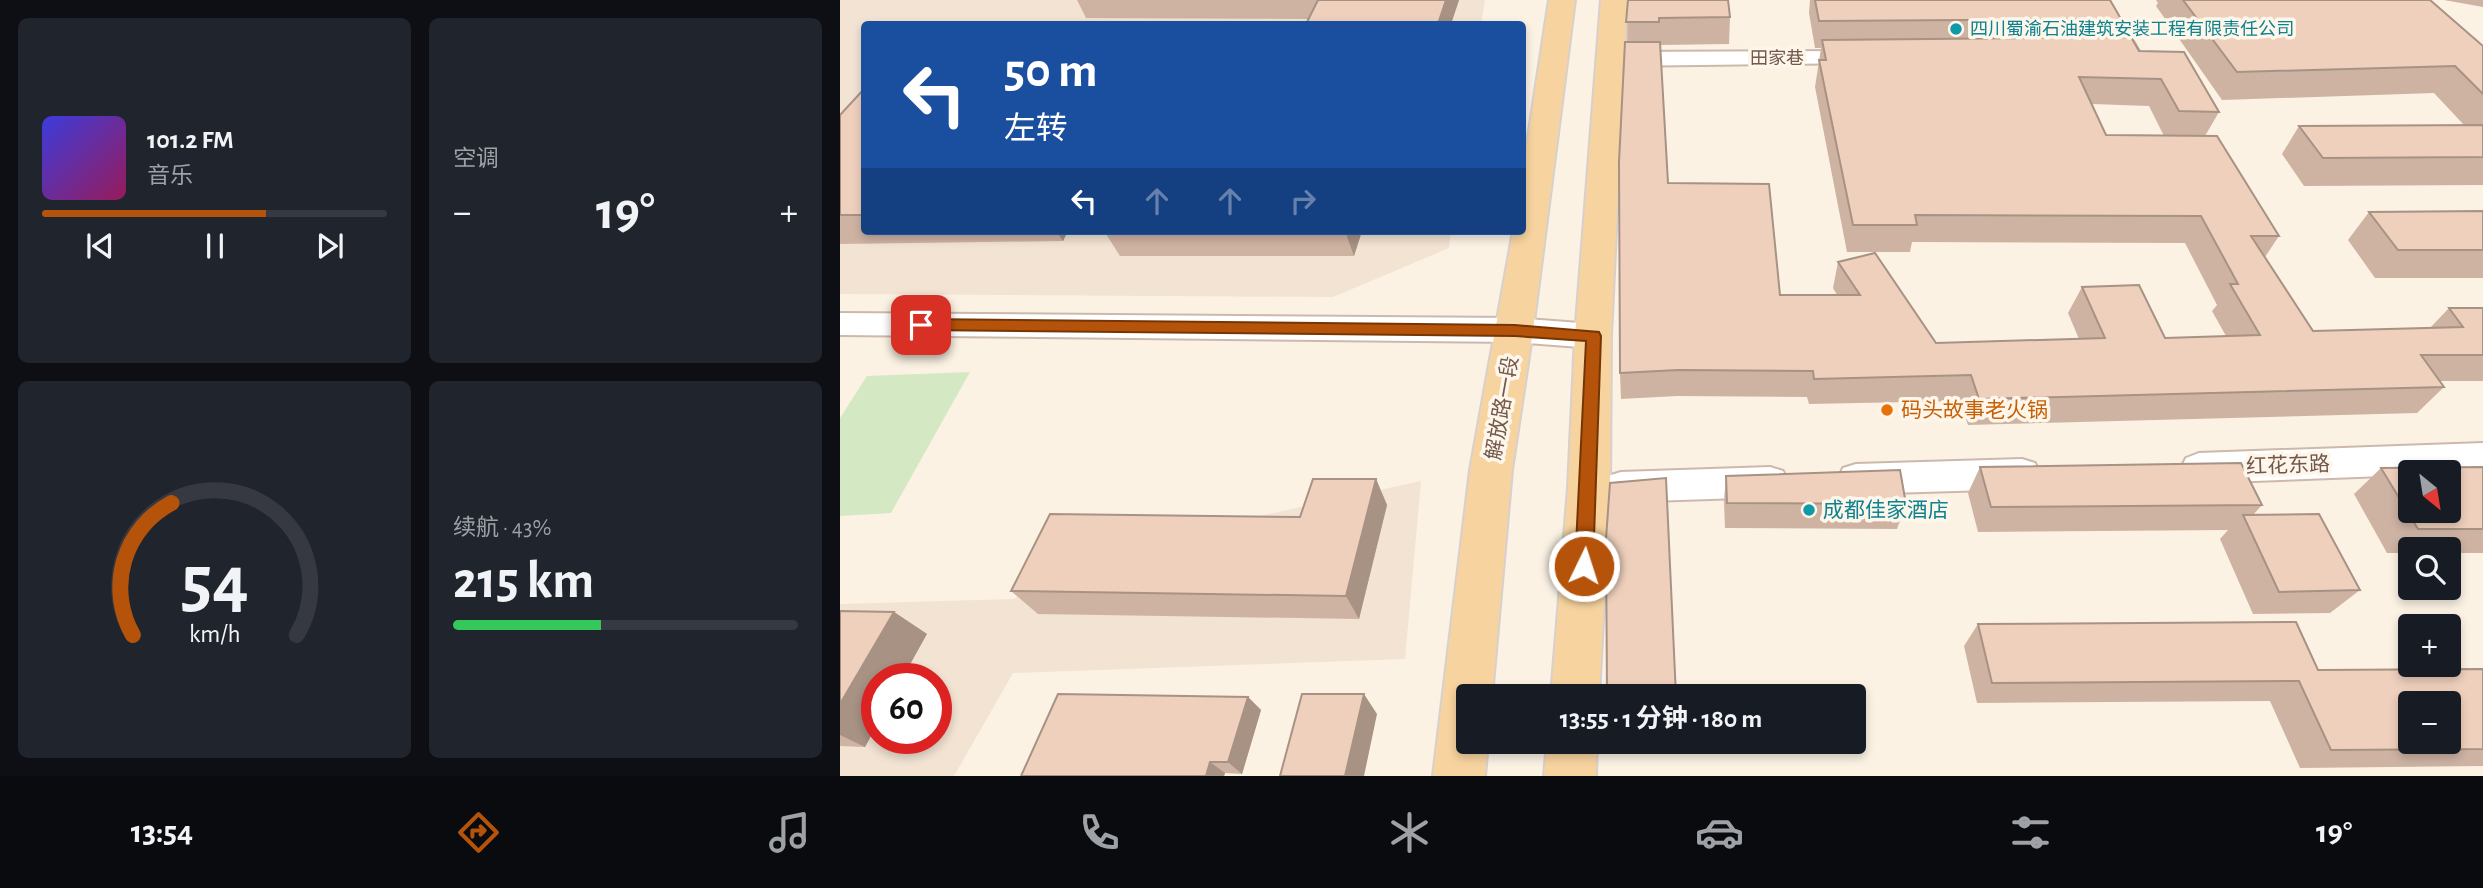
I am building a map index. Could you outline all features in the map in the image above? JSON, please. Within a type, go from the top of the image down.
[{"type":"main road","name":"解放路一段","points":[[1459,776],[1491,470],[1515,330],[1562,0]]},
{"type":"main road","points":[[1576,684],[1589,488],[1593,336],[1614,0]]},
{"type":"main road","points":[[1570,776],[1571,754]]},
{"type":"street","points":[[2089,57],[2130,56],[2096,0]]},
{"type":"street","name":"田家巷","points":[[1611,59],[1884,58]]},
{"type":"street","points":[[840,324],[1515,330],[1593,336]]},
{"type":"street","name":"红花东路","points":[[2162,469],[2483,458]]},
{"type":"street","points":[[1589,488],[2050,473]]},
{"type":"shaded area","points":[[840,0],[1485,0],[1482,21],[861,21],[861,235],[1451,235],[1449,248],[1333,297],[840,294]]},
{"type":"shaded area","points":[[1421,481],[1405,659],[1013,673],[954,776],[840,776],[840,604],[1014,599],[1062,559]]},
{"type":"green space","points":[[970,372],[891,513],[840,516],[840,418],[867,376]]},
{"type":"building","points":[[1318,0],[1446,0],[1439,21],[1308,21]]},
{"type":"building","points":[[1628,0],[1728,0],[1730,17],[1659,18],[1659,22],[1626,22]]},
{"type":"building","points":[[1815,0],[2110,0],[2121,19],[1819,21]]},
{"type":"building","points":[[2183,0],[2430,0],[2483,46],[2483,94],[2455,66],[2237,72]]},
{"type":"building","points":[[2131,37],[2139,51],[2184,52],[2219,112],[2179,111],[2161,79],[2079,77],[2106,135],[2217,136],[2279,236],[2251,236],[2313,331],[2463,327],[2449,308],[2483,308],[2483,355],[2421,355],[2444,387],[1979,399],[1971,375],[1814,379],[1813,371],[1678,370],[1620,373],[1619,162],[1625,42],[1660,42],[1668,183],[1769,184],[1780,295],[1860,295],[1838,262],[1875,253],[1936,343],[2105,338],[2082,287],[2139,285],[2165,338],[2260,335],[2230,284],[2238,284],[2201,216],[1915,215],[1917,225],[1853,225],[1819,60],[1826,60],[1822,40]]},
{"type":"building","points":[[861,92],[861,215],[840,215],[840,115]]},
{"type":"building","points":[[2483,125],[2483,157],[2323,158],[2299,126]]},
{"type":"building","points":[[2483,211],[2483,250],[2398,250],[2369,212]]},
{"type":"building","points":[[2241,463],[2262,505],[1991,507],[1980,467]]},
{"type":"building","points":[[2461,467],[2483,467],[2483,529],[2418,529],[2414,523],[2461,523]]},
{"type":"building","points":[[2381,468],[2398,468],[2398,496]]},
{"type":"building","points":[[1900,470],[1906,504],[1727,503],[1726,476]]},
{"type":"building","points":[[1666,478],[1675,684],[1607,684],[1606,539],[1610,483]]},
{"type":"building","points":[[1313,479],[1376,479],[1346,596],[1011,591],[1050,514],[1300,517]]},
{"type":"building","points":[[2319,514],[2360,590],[2279,592],[2243,515]]},
{"type":"building","points":[[840,611],[894,612],[864,663],[861,663],[861,668],[840,704]]},
{"type":"building","points":[[2296,622],[2318,670],[2398,670],[2398,677],[2461,677],[2461,669],[2483,669],[2483,749],[2461,749],[2461,691],[2398,691],[2398,750],[2331,750],[2299,681],[1992,683],[1978,624]]},
{"type":"building","points":[[1058,694],[1248,697],[1228,762],[1210,762],[1206,776],[1021,776]]},
{"type":"building","points":[[1302,694],[1364,694],[1345,776],[1280,776]]},
{"type":"place","name":"四川蜀渝石油建筑安装工程有限责任公司","points":[[1956,29]]},
{"type":"place","name":"码头故事老火锅","points":[[1887,410]]},
{"type":"place","name":"成都佳家酒店","points":[[1809,510]]},
{"type":"route","points":[[921,325],[1515,330],[1593,336],[1584,566]]}]
